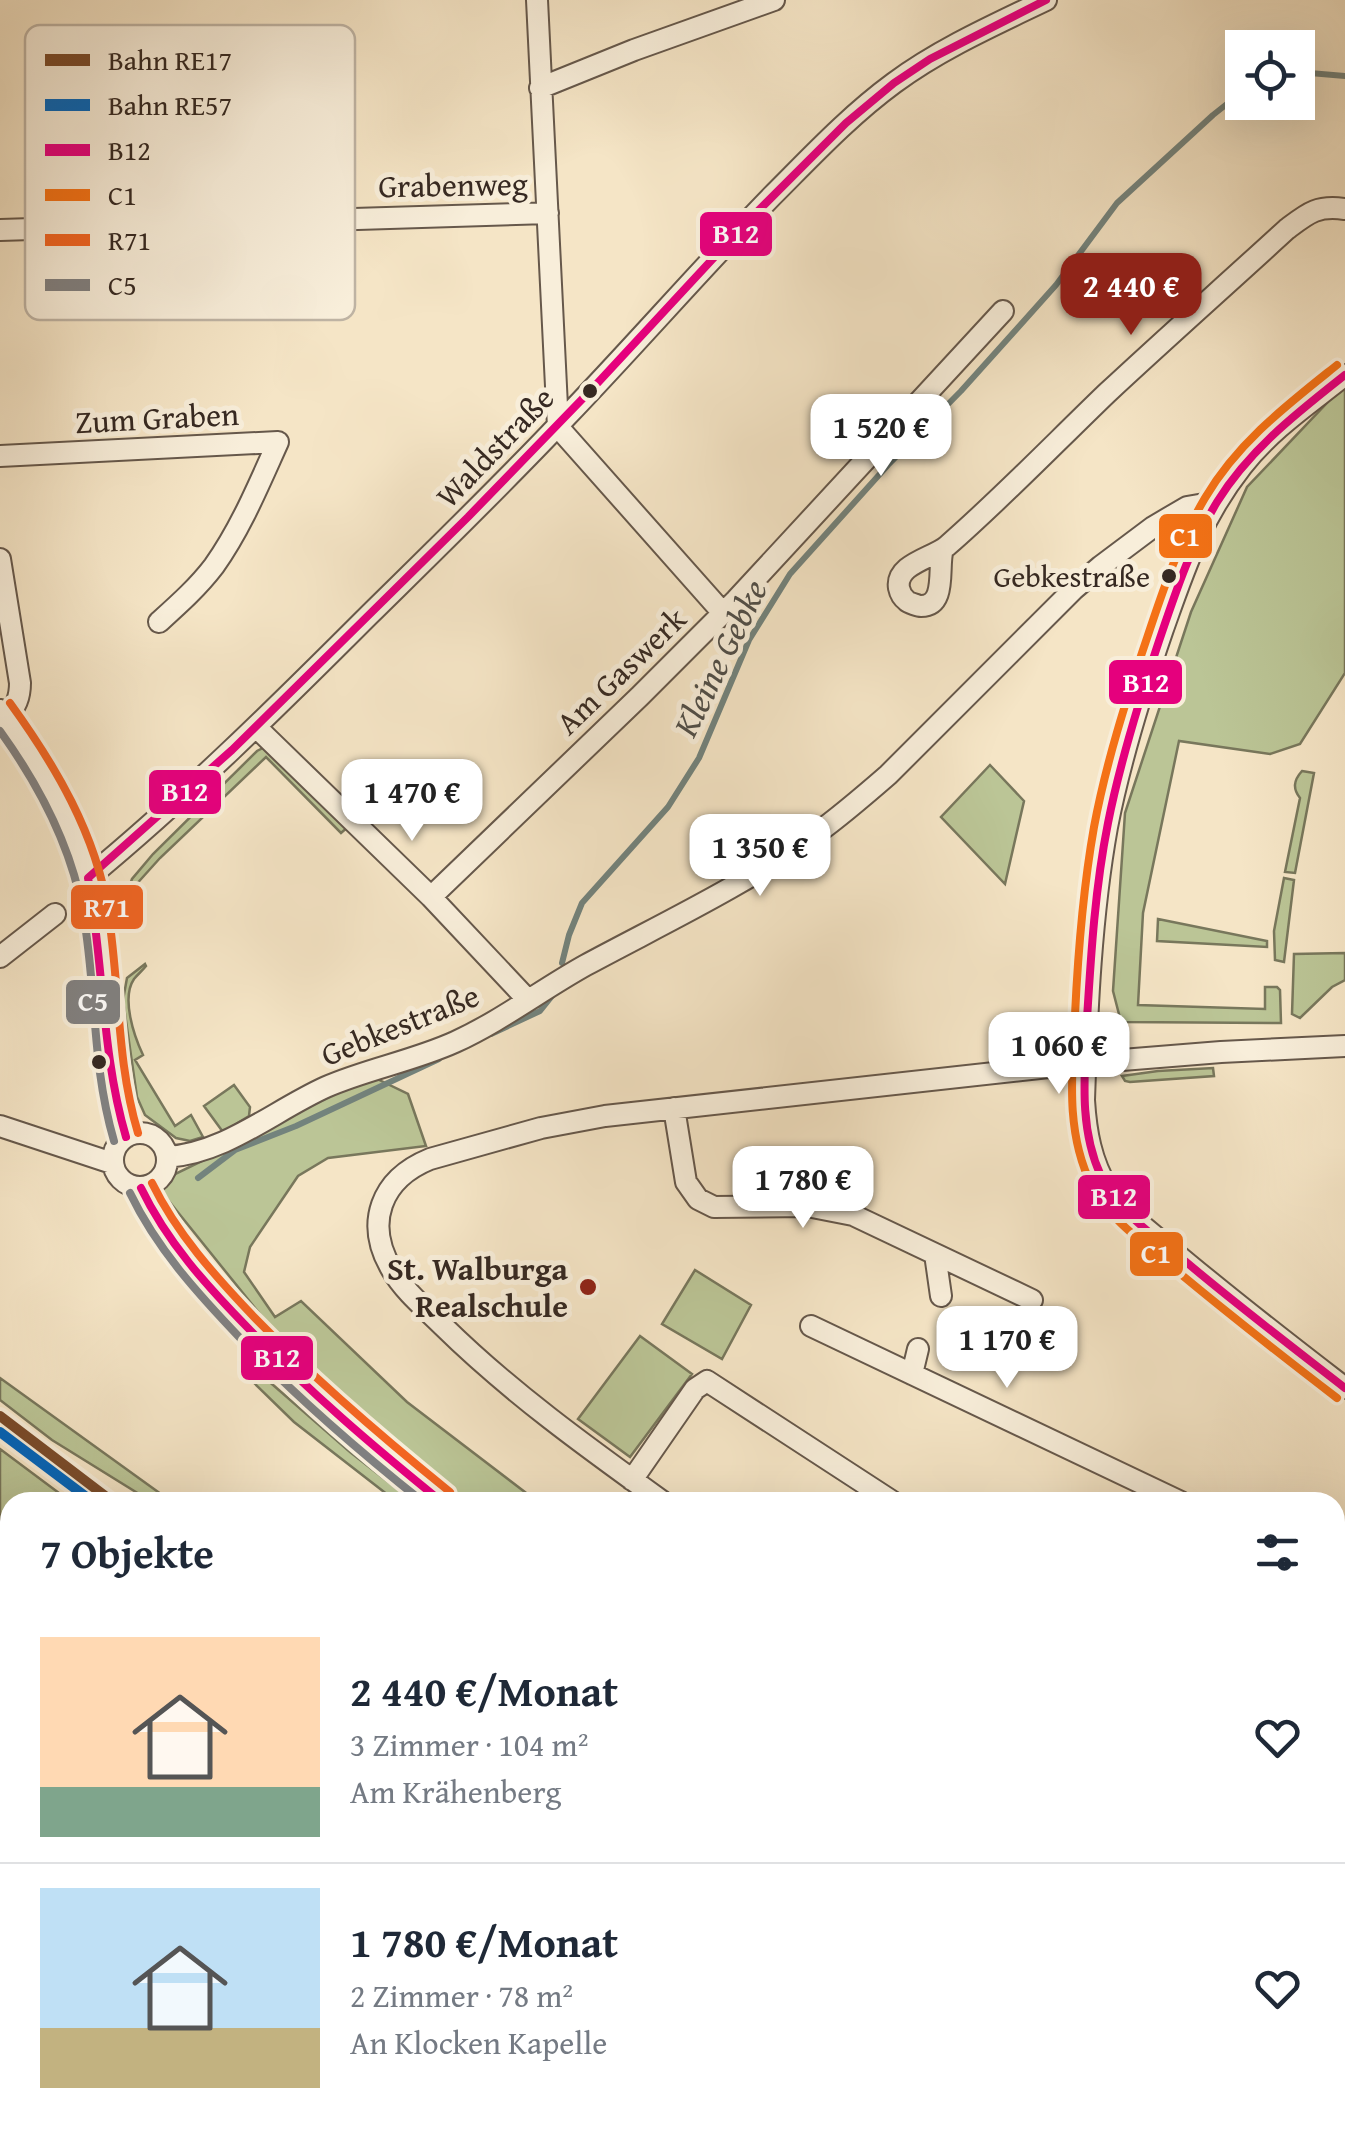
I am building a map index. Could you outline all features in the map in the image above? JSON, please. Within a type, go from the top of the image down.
[{"type":"street","points":[[536,0],[558,426]]},
{"type":"street","points":[[540,88],[774,0]]},
{"type":"street","name":"Waldstraße","points":[[88,878],[256,728],[558,426],[736,234],[870,101],[941,54],[1046,0]]},
{"type":"street","points":[[944,549],[1287,229],[1310,212],[1329,207],[1345,209]]},
{"type":"street","name":"Grabenweg","points":[[355,219],[548,213]]},
{"type":"street","name":"Grabenweg","points":[[0,230],[25,229]]},
{"type":"street","name":"Am Gaswerk","points":[[430,897],[723,612],[1003,311]]},
{"type":"street","points":[[1345,375],[1267,438],[1244,464],[1216,502],[1182,573],[1146,682],[1110,812],[1096,915],[1084,1100],[1088,1142],[1110,1194],[1236,1304],[1345,1388]]},
{"type":"street","name":"Am Gaswerk","points":[[558,426],[723,612]]},
{"type":"street","name":"Zum Graben","points":[[0,456],[278,442],[234,535],[215,565],[160,622]]},
{"type":"street","name":"Gebkestraße","points":[[167,1158],[200,1153],[323,1088],[455,1042],[486,1027],[526,1000],[718,895],[816,834],[888,775],[1074,589],[1111,558],[1187,506],[1216,502]]},
{"type":"street","points":[[0,559],[20,683],[16,706],[3,714],[46,780],[76,842],[88,878],[95,911],[109,1059],[126,1137]]},
{"type":"street","points":[[256,728],[430,897],[526,1000]]},
{"type":"street","points":[[0,957],[55,914]]},
{"type":"street","points":[[649,1492],[483,1364],[418,1301],[389,1266],[378,1219],[385,1196],[399,1176],[430,1160],[569,1122],[1085,1062],[1345,1046]]},
{"type":"street","points":[[674,1108],[686,1182],[698,1199],[714,1208],[807,1206],[853,1215],[1032,1300]]},
{"type":"street","points":[[0,1126],[112,1163]]},
{"type":"street","points":[[136,1133],[153,1136],[167,1158],[161,1178],[141,1188],[121,1180],[112,1163],[116,1147],[136,1133]]},
{"type":"street","points":[[141,1188],[186,1262],[240,1320],[362,1438],[430,1492]]},
{"type":"street","points":[[935,1254],[941,1296]]},
{"type":"street","points":[[811,1326],[1159,1492]]},
{"type":"street","points":[[912,1374],[918,1349]]},
{"type":"street","points":[[632,1480],[696,1389],[707,1382],[878,1492]]},
{"type":"green space","points":[[1345,384],[1345,673],[1300,744],[1270,754],[1179,741],[1143,913],[1138,1005],[1265,1009],[1265,987],[1277,987],[1281,1023],[1121,1022],[1113,991],[1125,813],[1191,612],[1247,487]]},
{"type":"green space","points":[[265,747],[349,826],[341,833],[266,757],[160,858],[133,888],[141,899],[120,912],[132,879],[153,854]]},
{"type":"green space","points":[[990,765],[1024,801],[1005,884],[941,817]]},
{"type":"green space","points":[[1302,771],[1314,773],[1295,873],[1285,872],[1300,798],[1295,785]]},
{"type":"green space","points":[[1284,878],[1294,880],[1284,962],[1275,960],[1274,931]]},
{"type":"green space","points":[[1158,919],[1267,941],[1267,947],[1157,941]]},
{"type":"green space","points":[[1345,953],[1345,980],[1332,987],[1300,1018],[1292,1014],[1294,954]]},
{"type":"green space","points":[[145,964],[130,987],[129,996],[133,1028],[143,1055],[135,1060],[175,1126],[191,1115],[203,1137],[190,1141],[176,1138],[145,1115],[137,1097],[123,1000],[127,978]]},
{"type":"green space","points":[[1213,1068],[1214,1076],[1130,1082],[1122,1076],[1158,1071]]},
{"type":"green space","points":[[371,1076],[408,1094],[426,1146],[328,1158],[298,1176],[250,1247],[244,1272],[275,1317],[301,1301],[407,1402],[525,1492],[450,1492],[380,1439],[277,1339],[160,1190],[173,1175],[323,1094]]},
{"type":"green space","points":[[234,1085],[250,1107],[249,1116],[223,1132],[204,1106]]},
{"type":"green space","points":[[695,1270],[751,1305],[722,1359],[662,1324]]},
{"type":"green space","points":[[640,1336],[692,1374],[630,1457],[578,1419]]},
{"type":"green space","points":[[257,1371],[401,1492],[384,1492],[294,1422],[250,1379]]},
{"type":"green space","points":[[0,1378],[158,1492],[136,1492],[52,1440],[0,1400]]},
{"type":"green space","points":[[0,1449],[58,1492],[0,1492]]},
{"type":"waterway","name":"Kleine Gebke","points":[[1315,73],[1345,76]]},
{"type":"waterway","name":"Kleine Gebke","points":[[562,963],[582,903],[668,807],[699,758],[749,640],[790,574],[1056,285],[1117,203],[1225,105]]},
{"type":"waterway","name":"Kleine Gebke","points":[[491,1034],[540,1011],[552,996]]},
{"type":"waterway","name":"Kleine Gebke","points":[[198,1178],[235,1150],[439,1059]]},
{"type":"rail line","name":"RE17","points":[[0,1416],[100,1492]]},
{"type":"rail line","name":"RE57","points":[[0,1432],[80,1492]]},
{"type":"transit line","name":"B12","points":[[126,1137],[107,1040],[88,878],[232,750],[468,517],[846,123],[930,59],[1046,0]]},
{"type":"transit line","name":"C1","points":[[1337,365],[1265,426],[1218,478],[1179,549],[1166,584],[1117,732],[1094,827],[1079,944],[1072,1081],[1074,1124],[1083,1166],[1108,1209],[1192,1283],[1337,1398]]},
{"type":"transit line","name":"B12","points":[[1345,375],[1275,433],[1244,465],[1199,535],[1178,588],[1130,732],[1108,823],[1094,921],[1084,1079],[1086,1119],[1094,1157],[1117,1201],[1149,1233],[1345,1388]]},
{"type":"transit line","name":"R71","points":[[10,703],[58,776],[94,855],[108,911],[122,1050],[138,1133]]},
{"type":"transit line","name":"C5","points":[[0,731],[52,817],[78,887],[101,1083],[114,1141]]},
{"type":"transit line","name":"R71","points":[[152,1183],[185,1237],[254,1317],[349,1408],[450,1492]]},
{"type":"transit line","name":"B12","points":[[141,1188],[175,1245],[232,1312],[318,1396],[430,1492]]},
{"type":"transit line","name":"C5","points":[[130,1193],[166,1252],[241,1339],[329,1424],[411,1492]]},
{"type":"place","name":"Gebkestraße","points":[[1169,576]]},
{"type":"place","name":"St. Walburga Realschule","points":[[588,1287]]}]
